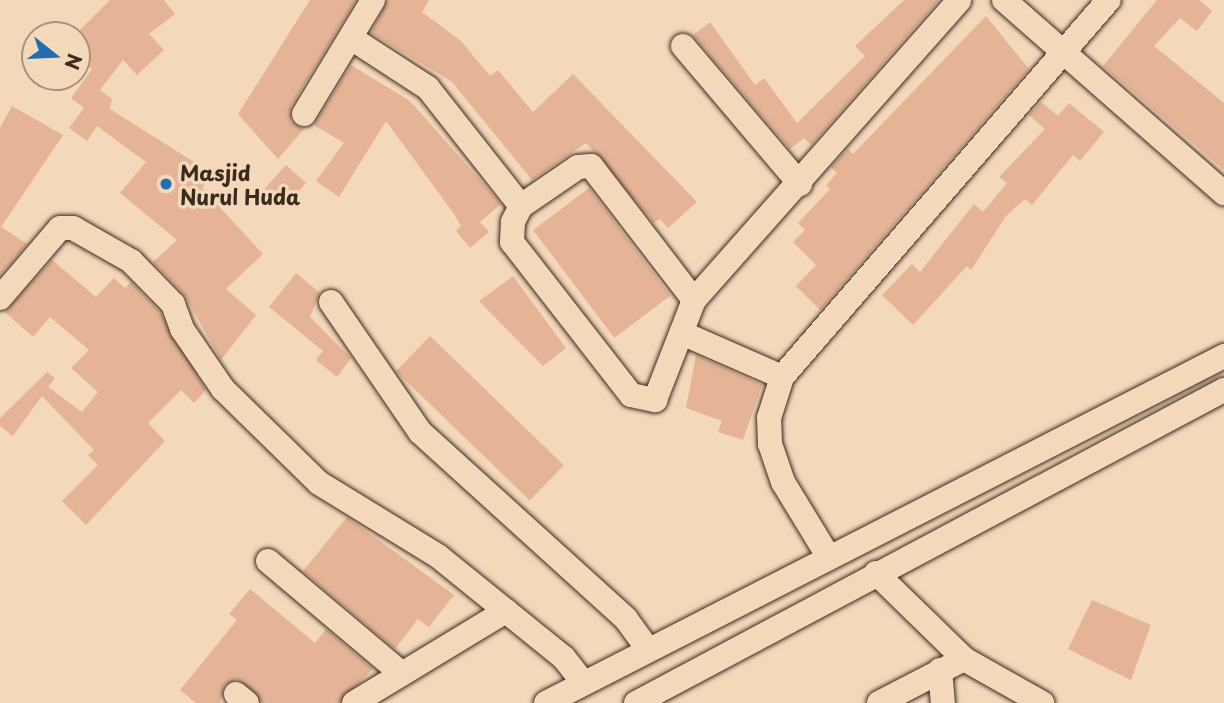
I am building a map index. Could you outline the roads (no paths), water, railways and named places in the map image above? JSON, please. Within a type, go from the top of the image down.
[{"type":"street","points":[[304,114],[373,0]]},
{"type":"street","points":[[694,300],[592,166],[578,167],[521,206],[512,242],[634,397],[648,402],[658,397],[694,300],[800,184],[959,0]]},
{"type":"street","points":[[1004,0],[1224,193]]},
{"type":"street","points":[[828,556],[783,482],[770,444],[769,418],[782,377],[1109,0]]},
{"type":"street","points":[[351,38],[428,88],[521,206]]},
{"type":"street","points":[[683,46],[800,184]]},
{"type":"street","points":[[0,298],[61,228],[73,228],[131,261],[173,304],[182,329],[223,389],[320,482],[438,556],[564,657],[583,682]]},
{"type":"street","points":[[331,302],[420,432],[626,619],[648,649]]},
{"type":"street","points":[[682,333],[782,377]]},
{"type":"street","points":[[546,703],[828,556],[1118,412],[1224,356]]},
{"type":"street","points":[[646,701],[876,573],[1134,442],[1224,390]]},
{"type":"street","points":[[1118,412],[1134,442]]},
{"type":"street","points":[[268,561],[402,674]]},
{"type":"street","points":[[876,573],[964,659],[1042,703]]},
{"type":"street","points":[[354,703],[506,611]]},
{"type":"street","points":[[879,703],[964,659]]},
{"type":"street","points":[[940,670],[943,703]]},
{"type":"place","name":"Masjid Nurul Huda","points":[[166,184]]}]
